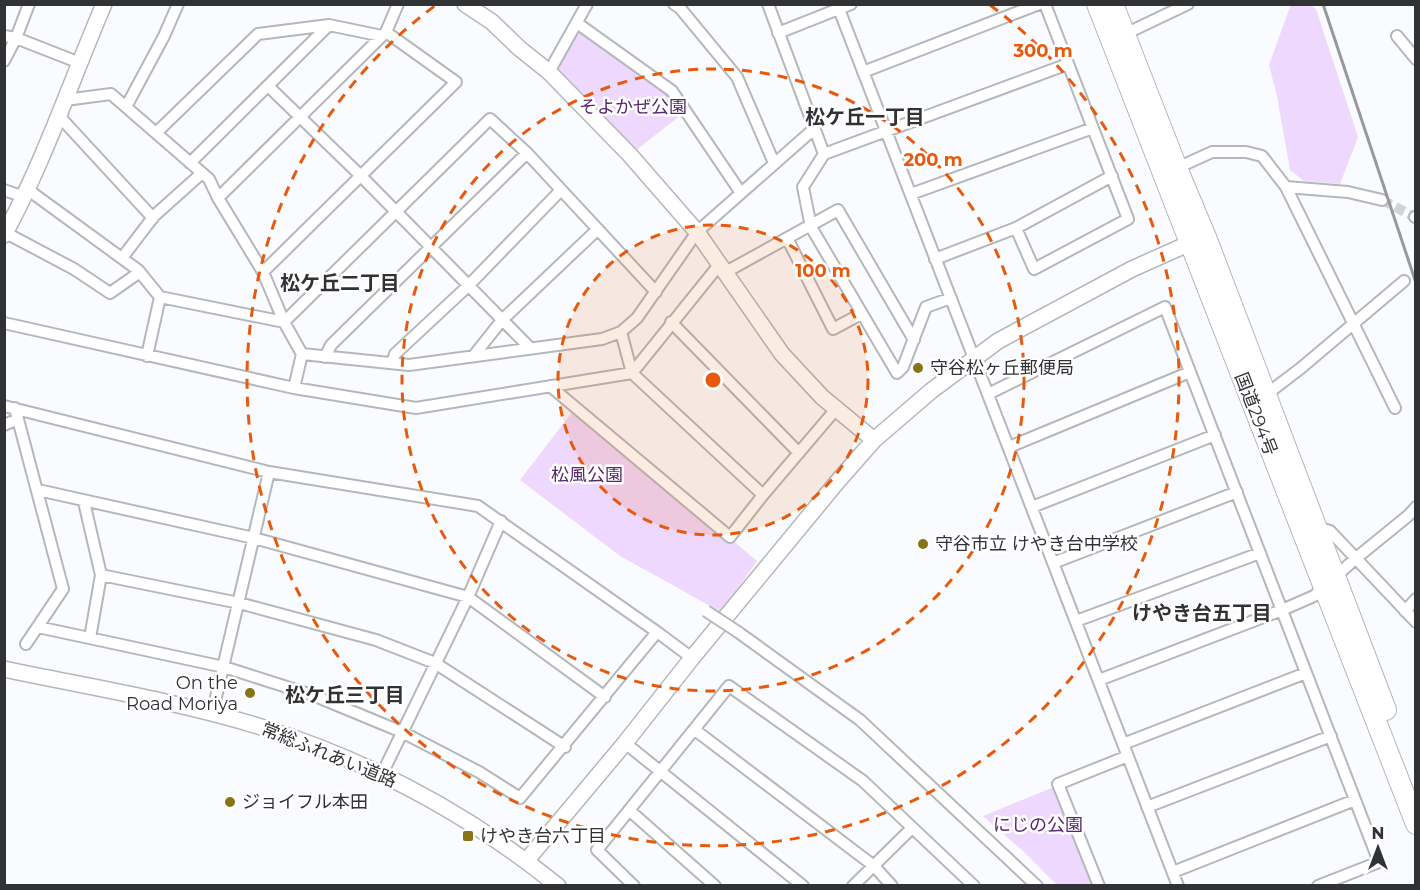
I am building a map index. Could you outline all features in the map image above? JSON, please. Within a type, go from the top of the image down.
[{"type":"highway","name":"国道294号","points":[[1097,4],[1197,239],[1330,582],[1416,824]]},
{"type":"highway","name":"国道294号","points":[[1113,4],[1177,168],[1197,239]]},
{"type":"highway","name":"国道294号","points":[[1259,399],[1316,527],[1330,582],[1416,785]]},
{"type":"street","points":[[4,61],[29,4]]},
{"type":"street","points":[[104,4],[59,116],[5,234],[74,269],[110,293],[140,272]]},
{"type":"street","points":[[126,107],[164,36],[178,4]]},
{"type":"street","points":[[218,198],[384,34],[398,4]]},
{"type":"street","points":[[465,4],[492,22],[549,72],[630,155],[697,232],[782,354],[806,382],[836,410],[874,440]]},
{"type":"street","points":[[549,72],[587,4]]},
{"type":"street","points":[[674,4],[680,8],[736,77],[774,163]]},
{"type":"street","points":[[768,4],[824,154]]},
{"type":"street","points":[[778,33],[838,7],[851,4]]},
{"type":"street","points":[[863,72],[1039,4]]},
{"type":"street","points":[[1016,228],[1034,269],[1128,219],[1045,4]]},
{"type":"street","points":[[1125,34],[1188,4]]},
{"type":"street","points":[[838,7],[1178,885]]},
{"type":"street","points":[[577,22],[672,91],[741,193]]},
{"type":"street","points":[[156,134],[258,34],[329,25],[384,34],[456,82],[263,272]]},
{"type":"street","points":[[190,163],[329,25]]},
{"type":"street","points":[[4,36],[16,38],[80,63]]},
{"type":"street","points":[[1397,36],[1416,59]]},
{"type":"street","points":[[951,298],[926,307],[903,367],[897,373],[811,225],[803,187],[824,154],[1068,64]]},
{"type":"street","points":[[268,86],[301,116],[530,348]]},
{"type":"street","points":[[65,100],[111,94],[209,179],[263,272],[284,322],[302,354],[294,388]]},
{"type":"street","points":[[59,116],[153,218]]},
{"type":"street","points":[[284,322],[490,120],[527,153],[656,292]]},
{"type":"street","points":[[302,354],[409,365],[475,354],[602,339],[621,332],[637,318],[697,232],[815,128]]},
{"type":"street","points":[[911,195],[1093,128]]},
{"type":"street","points":[[1177,168],[1212,152],[1246,152],[1262,156],[1286,187],[1395,408]]},
{"type":"street","points":[[325,357],[331,345],[527,153]]},
{"type":"street","points":[[122,258],[153,218],[202,173]]},
{"type":"street","points":[[935,259],[1016,228],[1112,176]]},
{"type":"street","points":[[1286,187],[1348,192],[1382,200]]},
{"type":"street","points":[[4,189],[25,193],[122,258],[140,272],[160,297],[284,322]]},
{"type":"street","points":[[392,363],[395,354],[468,286],[561,190]]},
{"type":"street","points":[[4,323],[294,388],[416,408],[632,373],[671,322],[722,269],[787,238],[838,210],[914,340]]},
{"type":"street","points":[[475,354],[502,320],[598,230]]},
{"type":"street","points":[[787,238],[833,329],[861,314]]},
{"type":"street","points":[[527,860],[626,743],[693,658],[874,440],[974,358],[1035,320],[1132,269],[1197,239]]},
{"type":"street","points":[[1259,399],[1404,281]]},
{"type":"street","points":[[147,356],[160,297]]},
{"type":"street","points":[[988,394],[1165,307],[1379,862],[1338,882],[1318,885]]},
{"type":"street","points":[[671,322],[799,453]]},
{"type":"street","points":[[621,332],[632,373],[763,495]]},
{"type":"street","points":[[1009,447],[1190,372]]},
{"type":"street","points":[[550,386],[730,537],[836,410]]},
{"type":"street","points":[[13,411],[269,472],[478,506],[693,658]]},
{"type":"street","points":[[4,425],[13,411]]},
{"type":"street","points":[[13,411],[38,490],[63,589],[26,644]]},
{"type":"street","points":[[1032,507],[1215,435]]},
{"type":"street","points":[[212,714],[269,472]]},
{"type":"street","points":[[38,490],[254,538],[468,597],[605,697]]},
{"type":"street","points":[[1053,563],[1237,492]]},
{"type":"street","points":[[84,502],[101,575],[90,638]]},
{"type":"street","points":[[1099,680],[1314,596],[1416,507]]},
{"type":"street","points":[[382,774],[468,597],[501,521]]},
{"type":"street","points":[[1316,527],[1330,531],[1416,622]]},
{"type":"street","points":[[1076,621],[1260,553]]},
{"type":"street","points":[[101,575],[239,603],[376,640],[435,663],[565,747]]},
{"type":"street","points":[[1405,611],[1416,599]]},
{"type":"street","points":[[706,610],[860,720],[1037,885]]},
{"type":"street","points":[[38,627],[224,667],[315,696],[402,732],[479,772],[520,798],[565,747],[657,632]]},
{"type":"street","name":"常総ふれあい道路","points":[[4,669],[212,714],[300,740],[382,774],[459,815],[527,860],[558,885]]},
{"type":"street","points":[[1123,744],[1306,673]]},
{"type":"street","points":[[634,885],[597,850],[729,686],[863,781],[974,885]]},
{"type":"street","points":[[695,730],[874,866],[892,885]]},
{"type":"street","points":[[1148,807],[1331,736]]},
{"type":"street","points":[[626,743],[803,885]]},
{"type":"street","points":[[1099,885],[1058,784],[1128,756]]},
{"type":"street","points":[[1173,872],[1355,800]]},
{"type":"street","points":[[629,810],[715,885]]},
{"type":"street","points":[[853,885],[912,828]]},
{"type":"green space","points":[[1291,4],[1310,5],[1316,9],[1358,137],[1340,184],[1304,181],[1290,170],[1269,65]]},
{"type":"green space","name":"そよかぜ公園","points":[[577,23],[672,91],[686,111],[630,155],[549,72]]},
{"type":"green space","name":"松風公園","points":[[576,407],[757,561],[721,612],[620,556],[520,480]]},
{"type":"green space","name":"にじの公園","points":[[1054,787],[1094,885],[1057,885],[983,816]]},
{"type":"tunnel","points":[[1382,200],[1415,217]]},
{"type":"railway","points":[[1323,4],[1416,283]]},
{"type":"place","name":"守谷松ヶ丘郵便局","points":[[918,368]]},
{"type":"place","name":"守谷市立 けやき台中学校","points":[[923,544]]},
{"type":"place","name":"On the Road Moriya","points":[[250,693]]},
{"type":"place","name":"ジョイフル本田","points":[[230,802]]},
{"type":"place","name":"けやき台六丁目","points":[[468,836]]},
{"type":"district","name":"松ケ丘一丁目","points":[[865,117]]},
{"type":"district","name":"松ケ丘二丁目","points":[[340,283]]},
{"type":"district","name":"けやき台五丁目","points":[[1202,613]]},
{"type":"district","name":"松ケ丘三丁目","points":[[345,695]]}]
